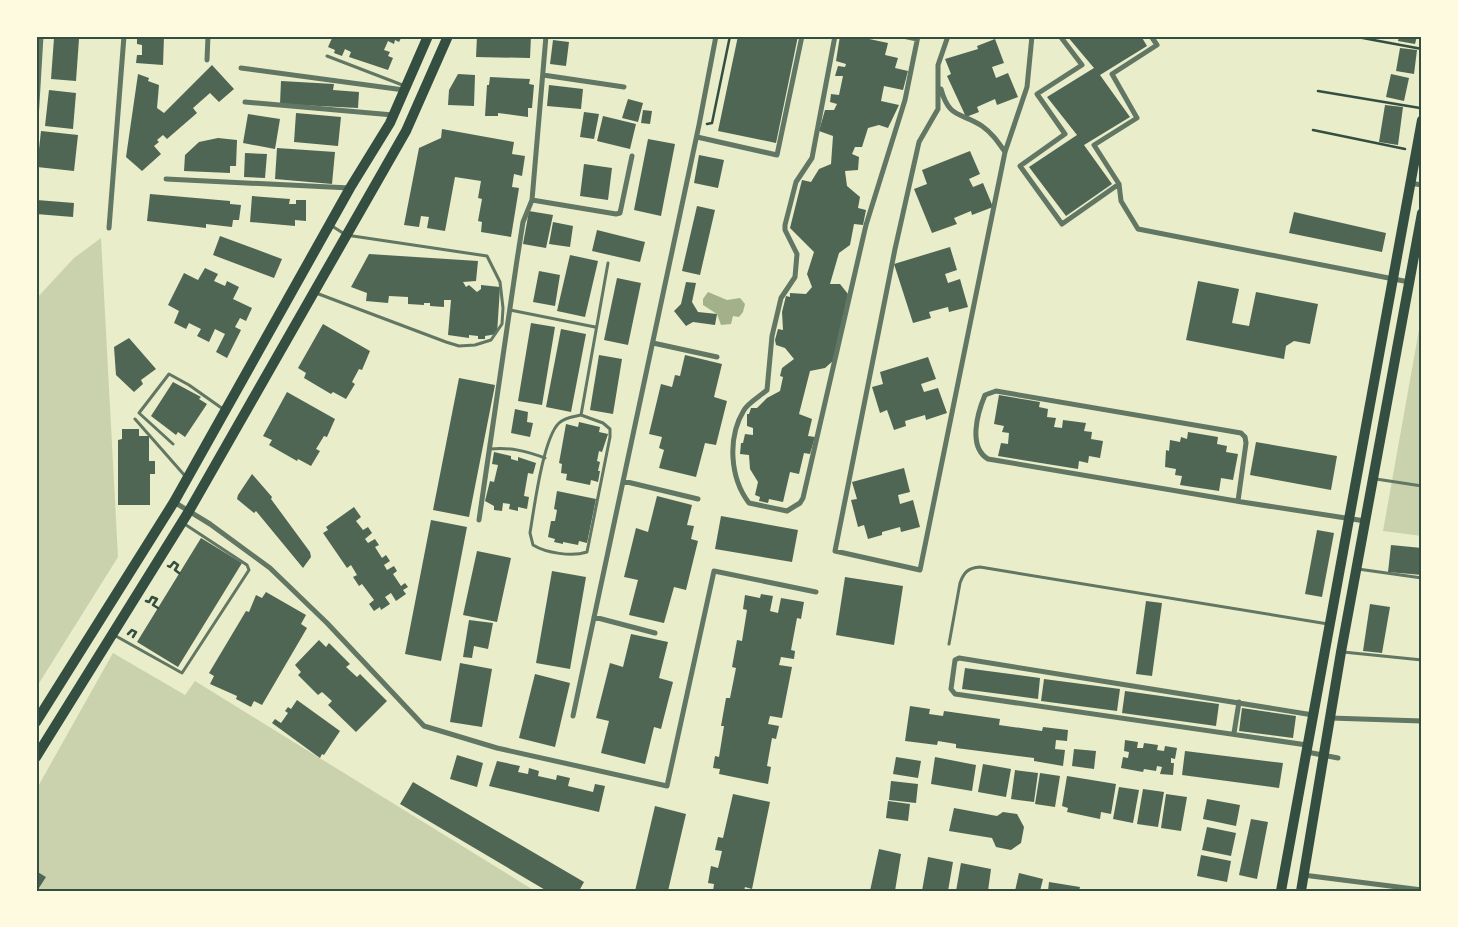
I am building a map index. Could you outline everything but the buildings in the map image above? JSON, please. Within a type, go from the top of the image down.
[{"type":"main road","points":[[36,722],[174,502],[350,188],[393,116],[428,36]]},
{"type":"main road","points":[[36,756],[114,635],[189,511],[406,131],[448,36]]},
{"type":"main road","points":[[1281,891],[1328,624],[1410,184],[1418,164],[1416,151],[1422,120]]},
{"type":"main road","points":[[1301,891],[1341,652],[1422,213]]},
{"type":"street","points":[[36,120],[41,36]]},
{"type":"street","points":[[109,228],[124,36]]},
{"type":"street","points":[[207,60],[208,36]]},
{"type":"street","points":[[479,520],[523,222],[532,200],[546,36]]},
{"type":"street","points":[[573,716],[697,137],[716,36]]},
{"type":"street","points":[[697,137],[777,155],[802,36]]},
{"type":"street","points":[[835,36],[812,158],[796,182],[785,225],[785,230],[797,254],[795,277],[781,298],[772,336],[767,390],[744,410],[735,435],[732,458],[738,488],[749,502],[787,511],[800,503],[803,498],[866,225],[906,100],[917,38],[904,36]]},
{"type":"street","points":[[948,36],[938,65],[938,109],[919,142],[895,248],[835,551],[920,570],[1005,152],[1026,87],[1032,36]]},
{"type":"street","points":[[1060,36],[1082,66],[1037,94],[1065,134],[1020,166],[1062,224],[1119,184]]},
{"type":"street","points":[[1151,36],[1157,45],[1112,74],[1137,118],[1094,144],[1119,184],[1121,201],[1138,229],[1409,282]]},
{"type":"street","points":[[241,68],[405,88]]},
{"type":"street","points":[[543,75],[624,87]]},
{"type":"street","points":[[939,83],[944,100],[951,111],[983,127],[994,135],[1005,152]]},
{"type":"street","points":[[245,102],[393,116]]},
{"type":"street","points":[[532,200],[616,214],[620,213],[632,156]]},
{"type":"street","points":[[166,179],[350,188]]},
{"type":"street","points":[[1410,184],[1422,185]]},
{"type":"street","points":[[653,343],[717,357]]},
{"type":"street","points":[[1238,502],[1246,443],[1245,437],[1241,433],[996,391],[985,395],[976,431],[976,446],[979,452],[988,459],[1238,502],[1365,521]]},
{"type":"street","points":[[623,481],[698,499]]},
{"type":"street","points":[[174,502],[210,524],[270,568],[327,623],[424,726],[497,748],[667,786],[714,571],[816,592]]},
{"type":"street","points":[[594,617],[656,633]]},
{"type":"street","points":[[1324,649],[1341,652]]},
{"type":"street","points":[[1313,715],[959,658],[956,660],[951,690],[956,694],[1234,733],[1306,748],[1323,755],[1338,758]]},
{"type":"street","points":[[1234,733],[1239,702]]},
{"type":"street","points":[[1330,718],[1422,721]]},
{"type":"street","points":[[1304,875],[1422,890]]},
{"type":"lane","points":[[327,56],[405,88]]},
{"type":"lane","points":[[313,292],[459,346],[484,343],[496,336],[502,324],[503,308],[500,282],[487,256],[346,235],[330,225]]},
{"type":"lane","points":[[581,415],[595,326],[608,263]]},
{"type":"lane","points":[[510,310],[595,326]]},
{"type":"lane","points":[[173,444],[139,413],[169,374],[190,385],[225,411]]},
{"type":"lane","points":[[581,415],[604,423],[610,429],[587,552],[584,554],[571,554],[539,549],[533,545],[530,539],[549,440],[558,424],[566,418],[581,415]]},
{"type":"lane","points":[[135,419],[187,478]]},
{"type":"lane","points":[[490,449],[511,449],[545,458]]},
{"type":"lane","points":[[1373,479],[1422,486]]},
{"type":"lane","points":[[114,635],[182,673],[249,570],[247,565],[182,522]]},
{"type":"lane","points":[[949,644],[960,583],[964,574],[970,568],[980,567],[1328,624]]},
{"type":"lane","points":[[1356,569],[1422,578]]},
{"type":"lane","points":[[1341,652],[1422,660]]},
{"type":"path","points":[[699,125],[712,123],[730,36]]},
{"type":"path","points":[[1352,36],[1422,49]]},
{"type":"path","points":[[1318,91],[1422,108]]},
{"type":"path","points":[[1313,130],[1366,143],[1416,151]]},
{"type":"path","points":[[170,567],[174,562],[178,565],[175,570],[179,573]]},
{"type":"path","points":[[149,602],[152,597],[156,599],[153,605],[158,608]]},
{"type":"path","points":[[128,635],[132,630],[136,632],[133,638]]},
{"type":"shaded area","points":[[101,238],[118,557],[36,688],[36,299],[74,258]]},
{"type":"shaded area","points":[[708,292],[727,300],[740,298],[745,304],[743,312],[739,317],[733,316],[731,324],[721,325],[717,314],[703,305],[703,299]]},
{"type":"shaded area","points":[[1422,313],[1422,536],[1383,531]]},
{"type":"shaded area","points":[[113,653],[185,695],[195,681],[535,891],[36,891],[36,790]]}]
